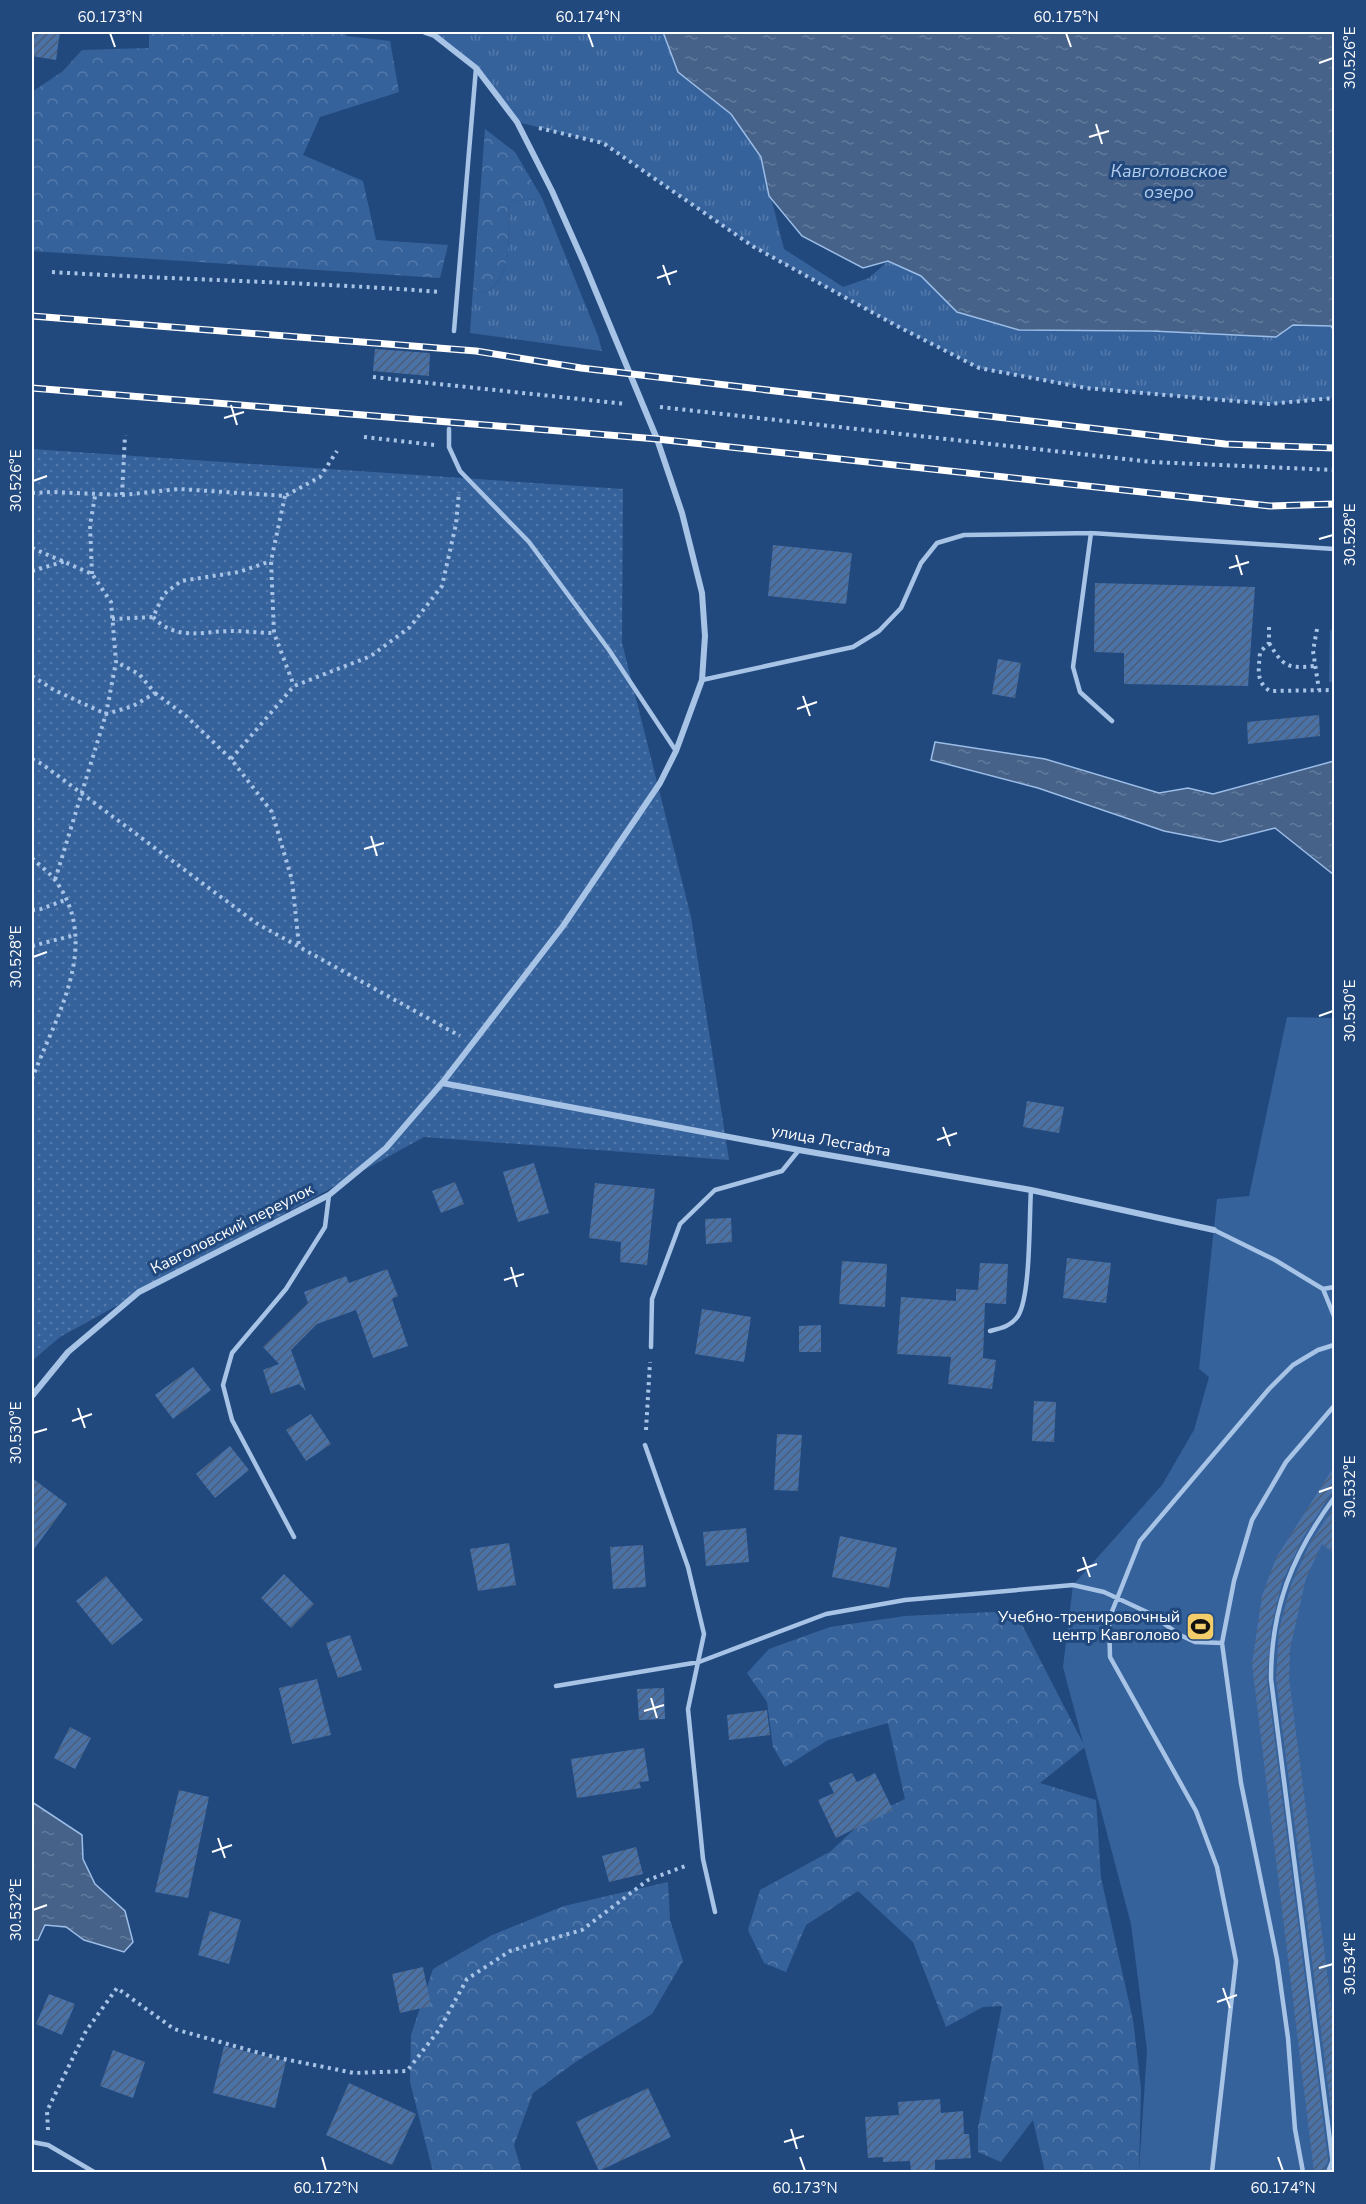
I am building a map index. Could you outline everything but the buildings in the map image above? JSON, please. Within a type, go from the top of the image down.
[{"type":"street","name":"Кавголовский переулок","points":[[32,1396],[68,1352],[139,1292],[329,1195],[386,1148],[442,1083],[471,1042],[563,926],[660,783],[676,751],[702,680],[705,636],[702,594],[682,513],[657,439],[552,191],[517,122],[476,69],[434,35],[425,32]]},
{"type":"street","name":"улица Лесгафта","points":[[442,1083],[799,1150],[1031,1190],[1214,1230]]},
{"type":"lane","points":[[454,332],[476,69]]},
{"type":"lane","points":[[449,429],[449,447],[460,471],[529,542],[609,650],[676,751]]},
{"type":"lane","points":[[702,680],[853,647],[879,631],[901,608],[921,563],[937,543],[964,535],[1091,533],[1335,549]]},
{"type":"lane","points":[[1091,533],[1073,667],[1080,692],[1112,721]]},
{"type":"lane","points":[[651,1347],[652,1299],[680,1224],[715,1190],[782,1171],[799,1150]]},
{"type":"lane","points":[[990,1331],[1008,1326],[1019,1315],[1025,1293],[1031,1190]]},
{"type":"lane","points":[[294,1537],[232,1420],[223,1385],[231,1353],[286,1289],[325,1227],[329,1195]]},
{"type":"lane","points":[[1214,1230],[1275,1260],[1323,1289],[1335,1316]]},
{"type":"lane","points":[[1323,1289],[1335,1287]]},
{"type":"lane","points":[[1212,2172],[1236,1961],[1217,1867],[1196,1811],[1110,1657],[1109,1619],[1119,1588],[1140,1540],[1269,1389],[1293,1365],[1318,1350],[1335,1345]]},
{"type":"lane","points":[[1303,2172],[1295,2129],[1288,2038],[1277,1959],[1241,1783],[1222,1643],[1234,1581],[1252,1521],[1286,1462],[1335,1406]]},
{"type":"lane","points":[[645,1444],[688,1567],[704,1634],[688,1709],[703,1859],[715,1912]]},
{"type":"lane","points":[[1334,2172],[1271,1671],[1276,1619],[1285,1587],[1297,1556],[1335,1498]]},
{"type":"lane","points":[[556,1686],[699,1662],[826,1614],[905,1600],[1073,1585],[1104,1592],[1149,1613],[1180,1635],[1196,1642],[1222,1643]]},
{"type":"lane","points":[[32,2142],[48,2145],[94,2172]]},
{"type":"lane","points":[[1328,2172],[1335,2157]]},
{"type":"path","points":[[517,122],[603,143],[754,247],[897,326],[979,368],[1086,388],[1258,403],[1335,398]]},
{"type":"path","points":[[52,272],[206,281],[332,284],[457,293]]},
{"type":"path","points":[[373,377],[1152,462],[1335,470]]},
{"type":"path","points":[[122,495],[125,435]]},
{"type":"path","points":[[364,438],[449,447]]},
{"type":"path","points":[[32,493],[52,492],[95,496],[179,489],[285,496],[320,477],[337,451]]},
{"type":"path","points":[[231,759],[294,686],[371,656],[410,627],[442,586],[456,524],[460,471]]},
{"type":"path","points":[[92,574],[90,525],[95,496]]},
{"type":"path","points":[[285,496],[271,561],[274,633],[294,686]]},
{"type":"path","points":[[32,548],[92,574],[111,602],[116,662],[106,714],[55,880]]},
{"type":"path","points":[[32,571],[66,561]]},
{"type":"path","points":[[153,617],[165,594],[182,581],[239,572],[271,561]]},
{"type":"path","points":[[153,617],[161,626],[193,635],[231,631],[274,633]]},
{"type":"path","points":[[112,619],[153,617]]},
{"type":"path","points":[[1269,627],[1269,643],[1280,660],[1293,668],[1314,666]]},
{"type":"path","points":[[1317,629],[1312,651],[1319,690]]},
{"type":"path","points":[[1269,643],[1260,652],[1259,682],[1263,687],[1270,691],[1335,690]]},
{"type":"path","points":[[116,662],[139,674],[155,693],[186,716],[231,759],[272,812],[292,880],[299,946]]},
{"type":"path","points":[[32,676],[54,690],[106,714],[133,706],[155,693]]},
{"type":"path","points":[[32,759],[42,764],[256,923],[471,1042]]},
{"type":"path","points":[[32,858],[55,880],[65,900],[77,948],[54,1031],[32,1079]]},
{"type":"path","points":[[32,910],[65,900]]},
{"type":"path","points":[[32,946],[75,935]]},
{"type":"path","points":[[645,1444],[651,1347]]},
{"type":"path","points":[[48,2145],[47,2111],[86,2031],[117,1988],[174,2029],[274,2056],[354,2073],[407,2072],[439,2030],[467,1979],[510,1951],[582,1930],[648,1880],[703,1859]]},
{"type":"green space","points":[[149,32],[346,32],[346,36],[390,41],[399,92],[320,117],[303,155],[363,181],[376,240],[448,245],[440,278],[32,251],[32,92],[63,71],[82,50],[149,48]]},
{"type":"green space","points":[[425,32],[663,32],[678,72],[731,114],[761,157],[784,249],[843,287],[869,278],[888,261],[921,276],[957,312],[1152,331],[1276,337],[1293,325],[1331,326],[1334,331],[1334,398],[1269,404],[1086,388],[979,368],[897,326],[754,247],[603,143],[517,122],[476,68]]},
{"type":"green space","points":[[485,129],[515,152],[542,198],[509,203],[506,265],[494,285],[484,294],[473,289]]},
{"type":"green space","points":[[542,198],[602,351],[470,333],[473,289],[484,294],[501,276],[506,265],[509,203]]},
{"type":"green space","points":[[32,449],[623,489],[622,643],[691,917],[729,1160],[424,1137],[60,1337],[32,1361]]},
{"type":"green space","points":[[1330,630],[1334,630],[1334,682],[1329,682]]},
{"type":"green space","name":"Учебно-тренировочный центр Кавголово","points":[[1287,1017],[1334,1018],[1334,2172],[1139,2172],[1147,2050],[1131,1924],[1063,1667],[1073,1585],[1162,1485],[1194,1430],[1209,1377],[1199,1369],[1217,1199],[1249,1196]]},
{"type":"green space","points":[[1015,1611],[1085,1747],[1040,1783],[1096,1800],[1101,1878],[1133,2020],[1141,2088],[1139,2172],[1045,2172],[1033,2120],[1001,2162],[978,2152],[978,2128],[1002,2006],[983,2007],[946,2027],[913,1942],[858,1891],[806,1925],[786,1972],[764,1963],[748,1930],[760,1890],[831,1851],[867,1817],[905,1799],[888,1723],[828,1740],[785,1767],[773,1747],[767,1702],[747,1673],[769,1649],[830,1627],[905,1616]]},
{"type":"green space","points":[[668,1882],[670,1920],[683,1961],[652,2014],[577,2061],[533,2093],[514,2145],[522,2172],[433,2172],[410,2082],[411,2035],[433,1969],[492,1935],[564,1906]]},
{"type":"water","name":"Кавголовское озеро","points":[[663,32],[1334,32],[1334,331],[1331,326],[1293,325],[1276,337],[1152,331],[1019,330],[957,312],[921,276],[888,261],[863,268],[802,236],[769,196],[761,157],[731,114],[678,72]]},
{"type":"water","points":[[935,742],[1045,759],[1159,793],[1188,788],[1213,794],[1334,761],[1334,875],[1275,828],[1220,842],[1164,831],[1038,788],[931,760]]},
{"type":"water","points":[[32,1802],[82,1835],[83,1859],[95,1884],[125,1911],[133,1942],[124,1952],[84,1940],[66,1927],[45,1925],[38,1940],[32,1940]]},
{"type":"railway","points":[[32,316],[476,351],[581,368],[1225,444],[1334,448]]},
{"type":"railway","points":[[32,388],[657,439],[1270,506],[1334,504]]},
{"type":"place","name":"Учебно-тренировочный центр Кавголово","points":[[1201,1626]]}]
